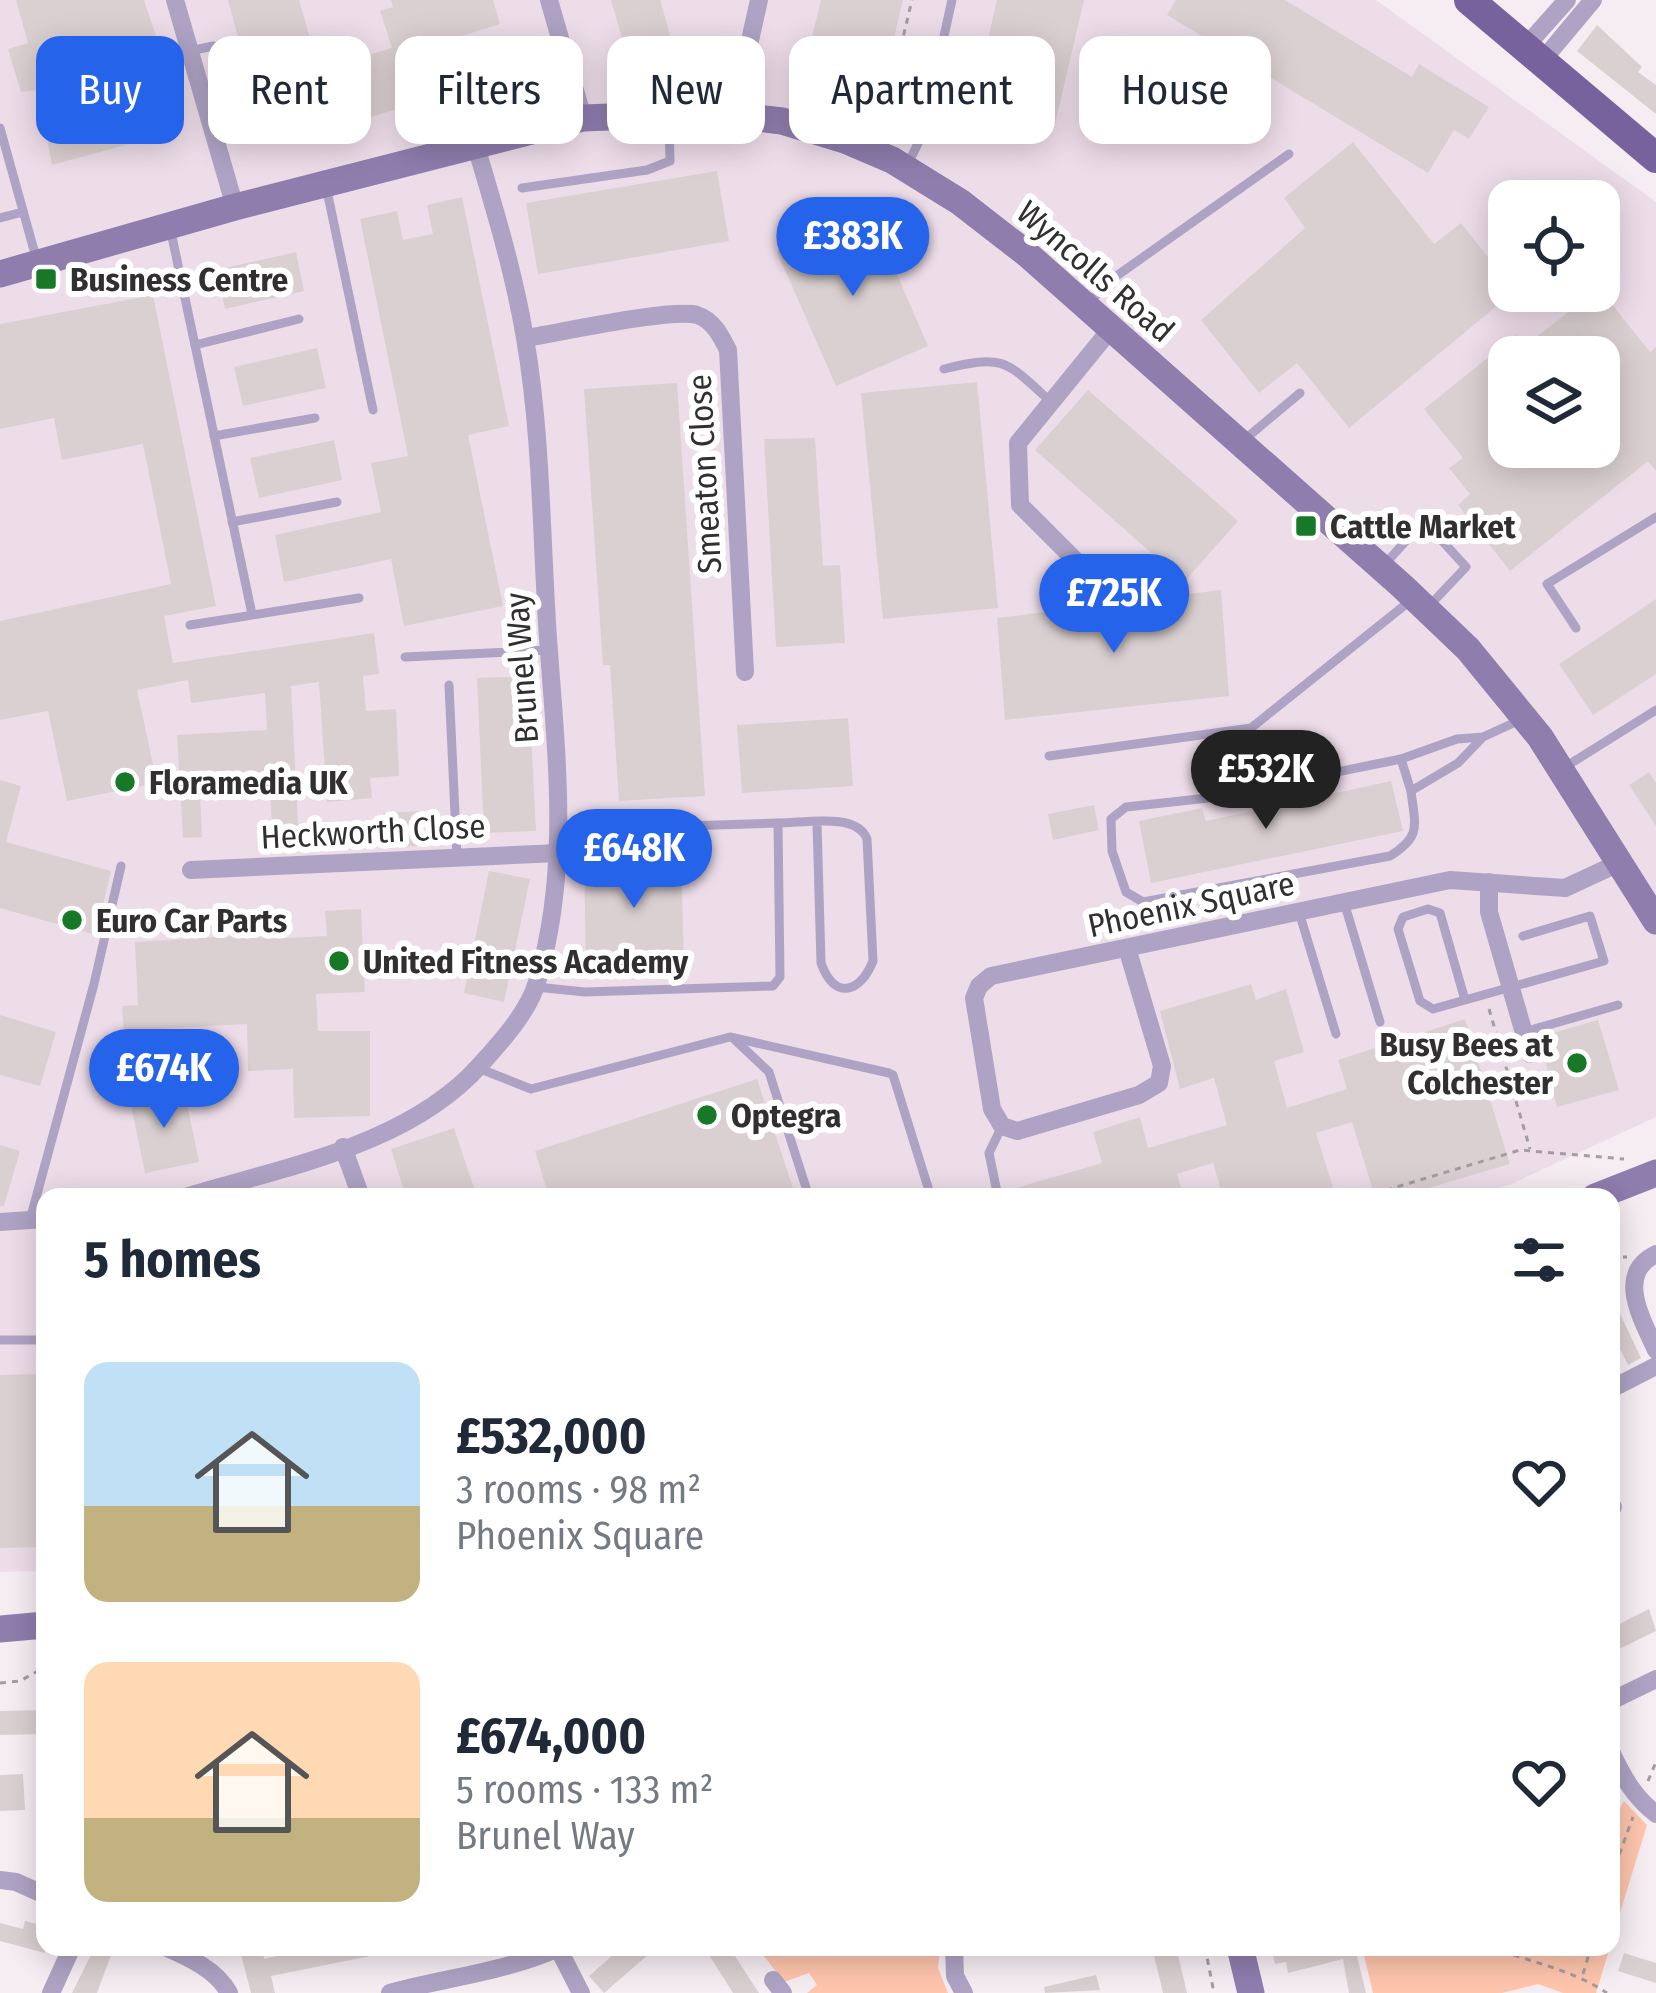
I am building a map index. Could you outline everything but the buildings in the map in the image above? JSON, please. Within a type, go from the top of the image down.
[{"type":"main road","points":[[1468,0],[1656,158]]},
{"type":"street","points":[[175,0],[236,207]]},
{"type":"street","points":[[549,0],[559,36]]},
{"type":"street","points":[[751,36],[759,0]]},
{"type":"street","points":[[1534,54],[1567,0]]},
{"type":"street","points":[[1534,54],[1594,0]]},
{"type":"street","name":"Wyncolls Road","points":[[583,118],[607,117]]},
{"type":"street","name":"Wyncolls Road","points":[[765,119],[844,140],[906,169],[960,202],[1027,254],[1382,568],[1468,649],[1525,718],[1656,919]]},
{"type":"street","name":"Wyncolls Road","points":[[0,274],[471,144]]},
{"type":"street","name":"Brunel Way","points":[[213,1188],[343,1147],[439,1100],[478,1068],[536,987],[551,920],[558,853],[557,746],[526,338],[475,144]]},
{"type":"street","name":"Smeaton Close","points":[[526,338],[672,314],[698,315],[717,328],[728,350],[745,672]]},
{"type":"street","points":[[1082,567],[1020,506],[1018,443],[1110,330]]},
{"type":"street","name":"Heckworth Close","points":[[191,870],[558,853]]},
{"type":"street","name":"Phoenix Square","points":[[1002,1126],[992,1109],[974,998],[979,986],[992,976],[1450,880],[1565,889],[1621,862]]},
{"type":"street","points":[[1489,882],[1489,912],[1530,1054]]},
{"type":"street","points":[[1002,1126],[1017,1131],[1139,1095],[1159,1083],[1162,1066],[1127,948]]},
{"type":"street","points":[[343,1147],[358,1188]]},
{"type":"street","points":[[1610,1188],[1643,1168]]},
{"type":"street","points":[[0,1222],[36,1220]]},
{"type":"street","points":[[1656,1254],[1642,1261],[1633,1280],[1636,1306],[1656,1350]]},
{"type":"street","points":[[1620,1384],[1656,1366]]},
{"type":"street","points":[[0,1629],[36,1626]]},
{"type":"street","points":[[1620,1696],[1656,1678]]},
{"type":"street","points":[[1620,1769],[1631,1790],[1656,1814]]},
{"type":"street","points":[[0,1880],[36,1891]]},
{"type":"street","points":[[52,1993],[68,1956]]},
{"type":"street","points":[[199,1956],[230,1993]]},
{"type":"street","points":[[390,1993],[443,1978],[498,1970],[537,1956]]},
{"type":"street","points":[[563,1956],[581,1993]]},
{"type":"street","points":[[954,1956],[955,1976],[964,1993]]},
{"type":"street","points":[[1242,1956],[1251,1993]]},
{"type":"lane","points":[[906,169],[924,130],[952,0]]},
{"type":"lane","points":[[1,135],[38,263]]},
{"type":"lane","points":[[523,188],[647,170],[670,161],[669,144]]},
{"type":"lane","points":[[1084,307],[1115,277],[1289,154]]},
{"type":"lane","points":[[325,183],[373,410]]},
{"type":"lane","points":[[0,218],[23,212]]},
{"type":"lane","points":[[170,226],[252,614]]},
{"type":"lane","points":[[195,345],[299,319]]},
{"type":"lane","points":[[944,369],[988,358],[1018,372],[1051,402]]},
{"type":"lane","points":[[1240,444],[1300,392]]},
{"type":"lane","points":[[214,436],[316,418]]},
{"type":"lane","points":[[232,522],[337,502]]},
{"type":"lane","points":[[1576,628],[1547,584],[1656,517]]},
{"type":"lane","points":[[1049,756],[1251,728],[1466,567],[1424,521],[1382,568]]},
{"type":"lane","points":[[190,625],[358,598]]},
{"type":"lane","points":[[405,657],[549,650]]},
{"type":"lane","points":[[448,685],[457,857]]},
{"type":"lane","points":[[1561,770],[1656,710]]},
{"type":"lane","points":[[1401,759],[1416,832],[1408,845],[1390,856],[1143,902],[1126,892],[1112,851],[1111,819],[1126,808],[1208,798],[1401,759],[1483,736],[1525,718]]},
{"type":"lane","points":[[1411,791],[1458,763],[1483,736]]},
{"type":"lane","points":[[558,830],[852,823],[863,829],[867,839],[873,961],[866,979],[857,986],[835,987],[827,981],[821,963],[817,824]]},
{"type":"lane","points":[[536,987],[585,992],[773,986],[780,977],[778,824]]},
{"type":"lane","points":[[46,1188],[121,866]]},
{"type":"lane","points":[[1344,902],[1380,1022]]},
{"type":"lane","points":[[1466,1000],[1440,914],[1428,908],[1403,917],[1398,928],[1420,1001],[1433,1009],[1511,988],[1604,961],[1590,916],[1523,936]]},
{"type":"lane","points":[[1299,912],[1336,1034]]},
{"type":"lane","points":[[1524,1032],[1618,1005]]},
{"type":"lane","points":[[478,1068],[531,1089],[730,1036],[893,1075],[928,1188]]},
{"type":"lane","points":[[730,1036],[769,1072],[806,1188]]},
{"type":"lane","points":[[996,1188],[989,1153],[1002,1126]]},
{"type":"lane","points":[[0,1340],[36,1340]]},
{"type":"path","points":[[903,36],[912,0]]},
{"type":"path","points":[[1484,995],[1531,1151]]},
{"type":"path","points":[[1393,1188],[1520,1150],[1628,1159],[1643,1168]]},
{"type":"path","points":[[0,1683],[20,1681],[36,1672]]},
{"type":"path","points":[[1206,1956],[1214,1993]]},
{"type":"path","points":[[1514,1956],[1583,1976],[1607,1993]]},
{"type":"path","points":[[1583,1976],[1589,1956]]},
{"type":"shaded area","points":[[0,0],[1376,0],[1656,202],[1656,1117],[1499,1188],[36,1188],[36,1571],[0,1572]]},
{"type":"shaded area","points":[[1624,1801],[1647,1825],[1620,1913],[1620,1808]]},
{"type":"shaded area","points":[[764,1956],[939,1956],[938,1968],[948,1993],[807,1993],[817,1985],[809,1973],[784,1982]]},
{"type":"shaded area","points":[[1364,1956],[1607,1956],[1596,1993],[1563,1993],[1538,1984],[1502,1993],[1373,1993]]},
{"type":"place","name":"Business Centre","points":[[46,279]]},
{"type":"place","name":"Cattle Market","points":[[1306,526]]},
{"type":"place","name":"Floramedia UK","points":[[125,782]]},
{"type":"place","name":"Euro Car Parts","points":[[72,920]]},
{"type":"place","name":"United Fitness Academy","points":[[339,961]]},
{"type":"place","name":"Busy Bees at Colchester","points":[[1577,1063]]},
{"type":"place","name":"Optegra","points":[[707,1115]]}]
